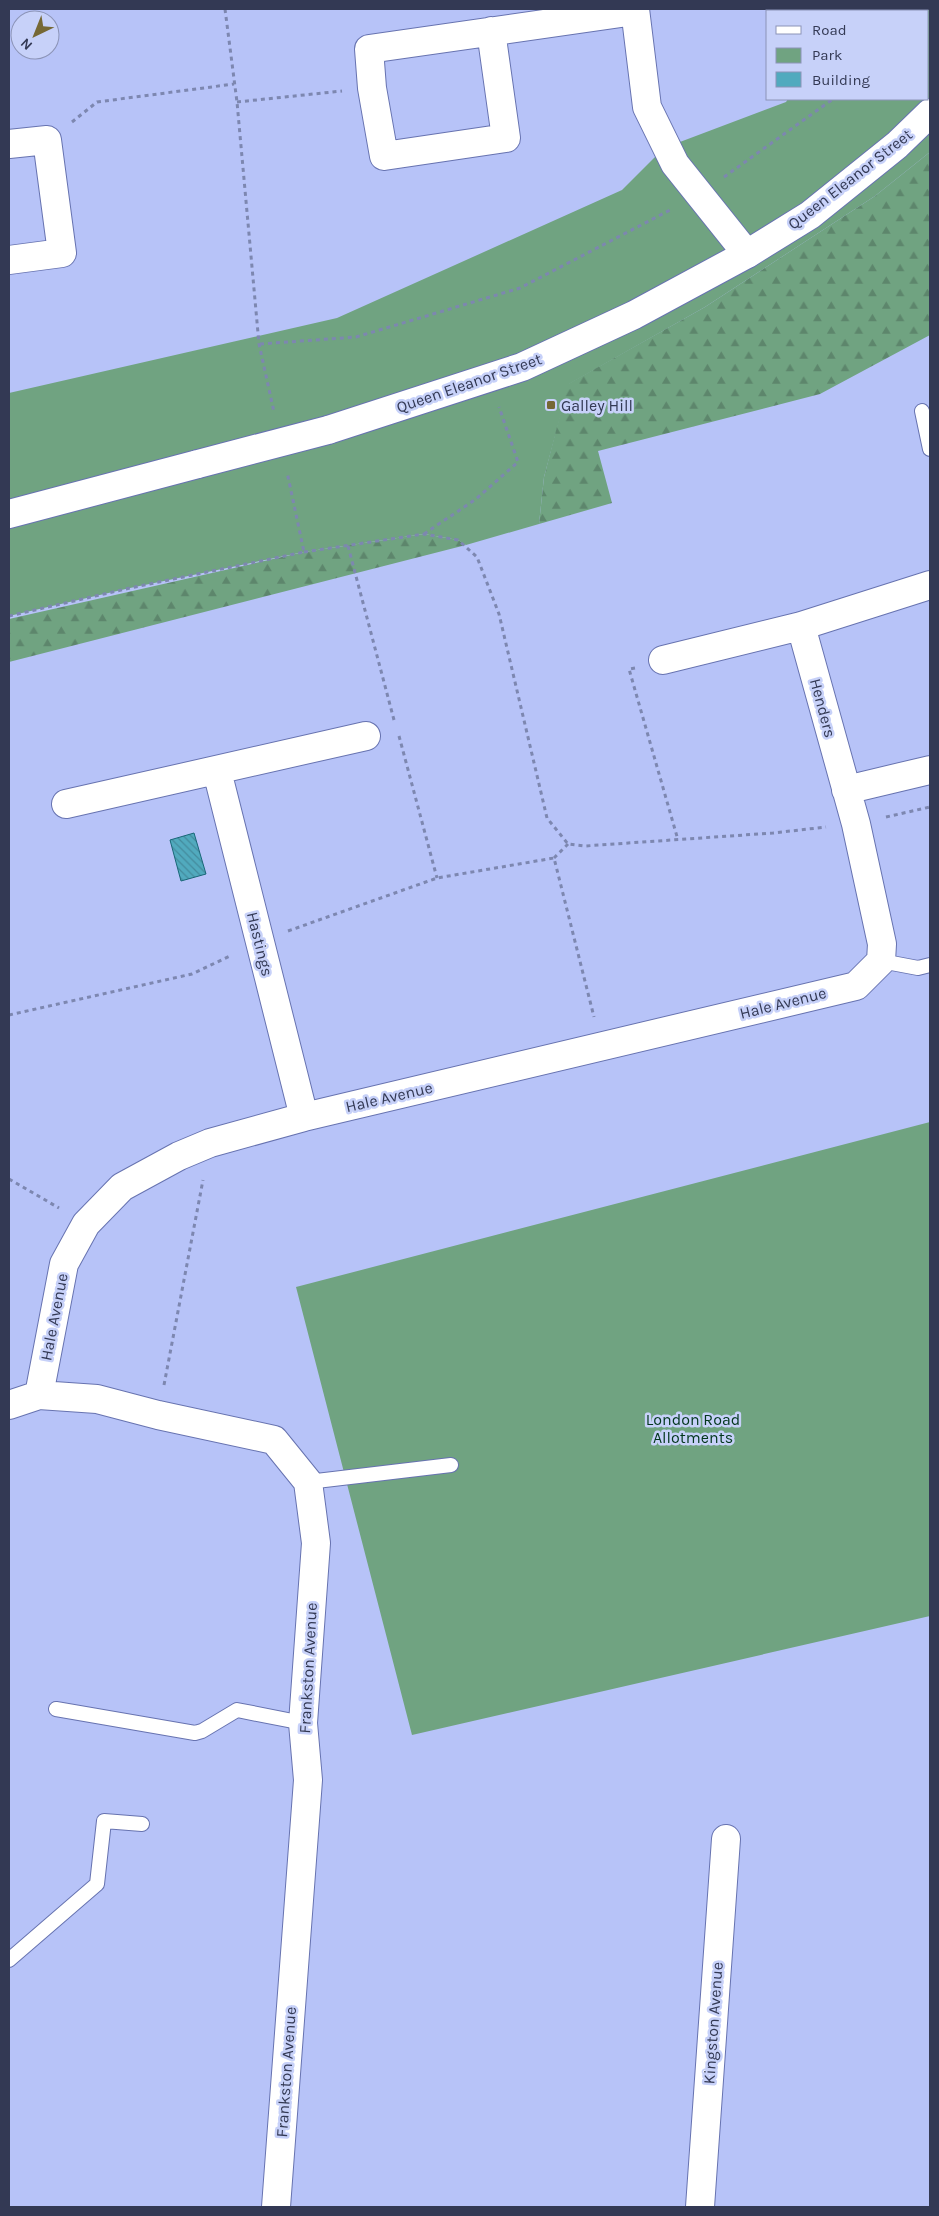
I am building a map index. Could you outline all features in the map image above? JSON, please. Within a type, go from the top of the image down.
[{"type":"street","points":[[491,31],[506,138],[384,156],[372,88],[369,49],[491,31],[635,10],[647,107],[675,164],[747,254]]},
{"type":"street","name":"Queen Eleanor Street","points":[[9,514],[328,430],[522,367],[634,315],[747,254],[810,214],[897,145],[930,113]]},
{"type":"street","points":[[9,144],[47,140],[62,253],[9,260]]},
{"type":"street","points":[[663,660],[801,626],[930,586]]},
{"type":"street","name":"Henders","points":[[801,626],[846,790]]},
{"type":"street","points":[[66,804],[366,736]]},
{"type":"street","points":[[881,961],[882,944],[856,824],[846,790],[930,770]]},
{"type":"street","name":"Hastings","points":[[216,771],[304,1117]]},
{"type":"street","name":"Hale Avenue","points":[[39,1395],[64,1264],[86,1224],[122,1187],[179,1156],[210,1143],[304,1117],[856,986],[881,961]]},
{"type":"street","points":[[9,1405],[39,1395],[97,1399],[158,1415],[274,1440],[308,1482]]},
{"type":"street","name":"Frankston Avenue","points":[[276,2207],[308,1780],[303,1724],[316,1543],[308,1482]]},
{"type":"street","name":"Kingston Avenue","points":[[700,2207],[726,1839]]},
{"type":"lane","points":[[922,411],[930,449]]},
{"type":"lane","points":[[881,961],[918,968],[930,966]]},
{"type":"lane","points":[[308,1482],[451,1465]]},
{"type":"lane","points":[[56,1709],[195,1733],[202,1731],[237,1710],[303,1724]]},
{"type":"lane","points":[[9,1960],[97,1884],[104,1822],[142,1824]]},
{"type":"path","points":[[225,9],[236,102],[259,344],[276,420]]},
{"type":"path","points":[[47,140],[97,102],[234,84]]},
{"type":"path","points":[[236,102],[372,88]]},
{"type":"path","points":[[259,344],[356,337],[520,288],[699,194],[832,100]]},
{"type":"path","points":[[424,534],[476,499],[518,462],[489,378]]},
{"type":"path","points":[[286,467],[304,552]]},
{"type":"path","points":[[9,616],[130,588],[304,552],[424,534],[458,540],[477,558],[499,614],[547,818],[568,844],[585,846],[678,840],[856,824],[930,808]]},
{"type":"path","points":[[348,546],[437,878]]},
{"type":"path","points":[[663,660],[628,669],[678,840]]},
{"type":"path","points":[[9,1016],[192,974],[259,942],[437,878],[554,858],[568,844]]},
{"type":"path","points":[[554,858],[601,1048]]},
{"type":"path","points":[[158,1415],[210,1143]]},
{"type":"path","points":[[9,1179],[86,1224]]},
{"type":"green space","points":[[930,9],[930,152],[875,196],[705,307],[569,384],[544,477],[539,524],[466,545],[458,540],[424,534],[304,552],[130,588],[9,616],[9,393],[337,318],[622,190],[664,148],[787,100],[929,100],[929,10],[866,10]]},
{"type":"green space","points":[[930,152],[930,335],[820,394],[598,451],[612,503],[539,524],[544,477],[568,384],[705,307],[875,196]]},
{"type":"green space","points":[[424,534],[458,540],[466,545],[9,662],[9,619],[304,552]]},
{"type":"green space","name":"London Road Allotments","points":[[930,1122],[930,1616],[412,1735],[296,1287]]},
{"type":"building","points":[[194,833],[206,874],[181,881],[170,840]]},
{"type":"place","name":"Galley Hill","points":[[551,405]]}]
